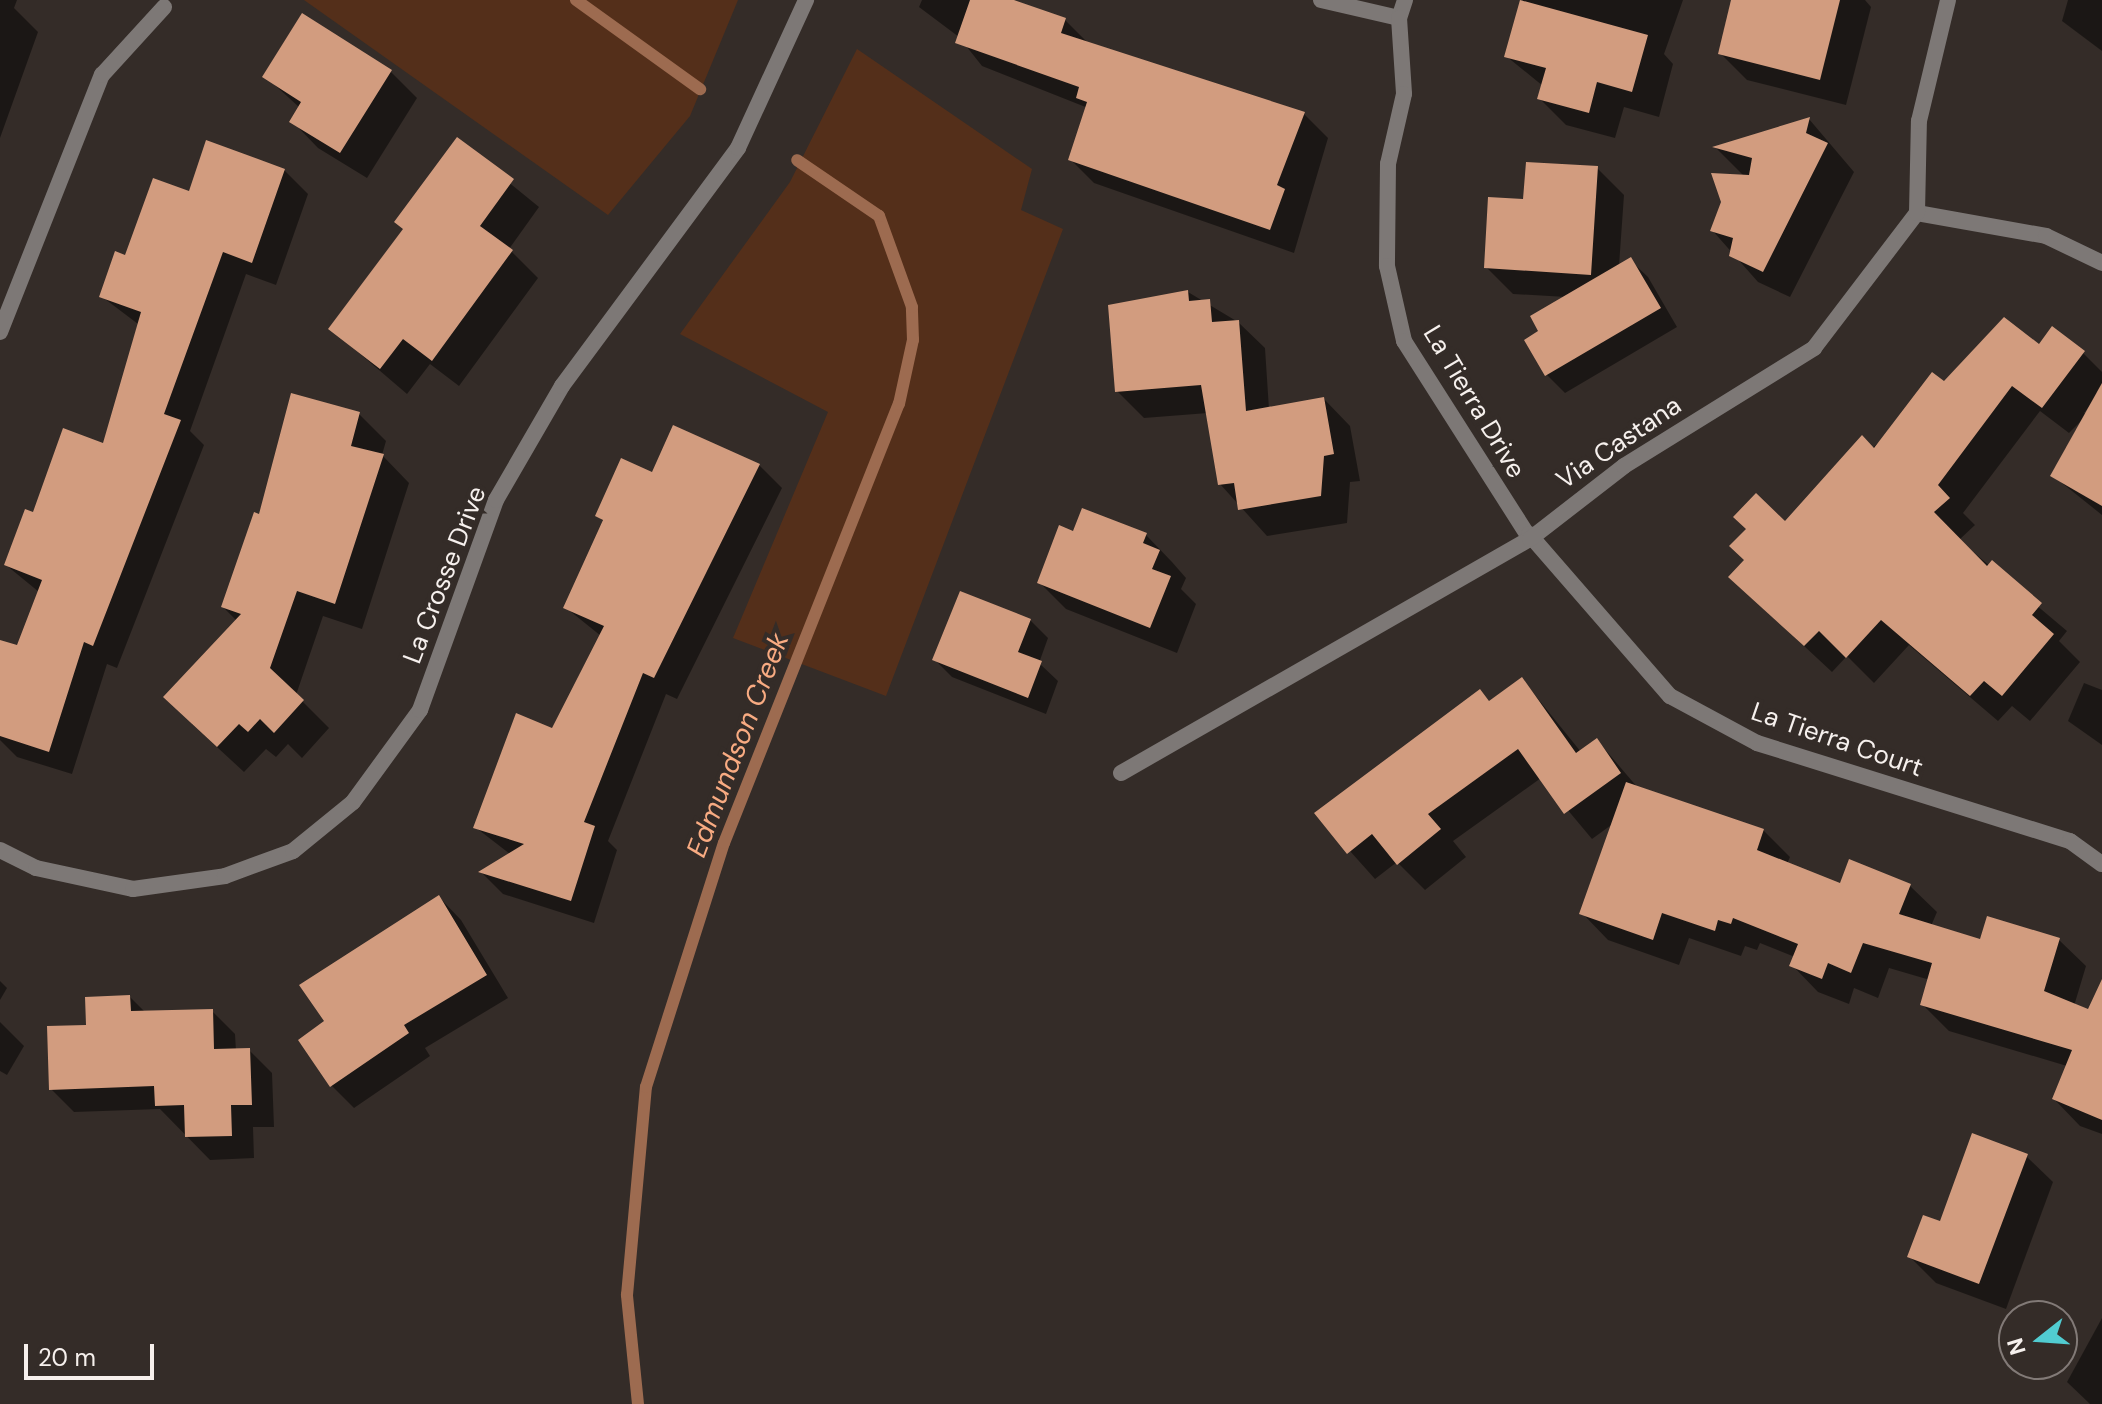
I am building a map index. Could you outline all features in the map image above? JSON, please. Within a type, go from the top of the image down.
[{"type":"street","name":"La Crosse Drive","points":[[0,850],[36,868],[133,889],[225,876],[293,851],[353,802],[420,710],[503,488],[562,386],[738,148],[806,0]]},
{"type":"street","points":[[1321,0],[1399,18]]},
{"type":"street","name":"La Tierra Drive","points":[[1405,0],[1399,18],[1404,94],[1388,164],[1387,266],[1404,341],[1529,536]]},
{"type":"street","points":[[1948,0],[1919,121],[1917,213],[2046,236],[2102,263]]},
{"type":"street","points":[[0,332],[102,75],[164,7]]},
{"type":"street","name":"Via Castana","points":[[1121,773],[1529,536],[1814,348],[1917,213]]},
{"type":"street","name":"La Tierra Court","points":[[1529,536],[1670,696],[1757,743],[2070,841],[2102,864]]},
{"type":"shaded area","points":[[304,0],[738,0],[690,116],[608,215]]},
{"type":"shaded area","points":[[857,49],[1032,169],[1021,210],[1063,229],[886,696],[733,638],[828,412],[680,334],[790,182]]},
{"type":"building","points":[[970,0],[1014,0],[1066,18],[1061,33],[1305,112],[1277,185],[1285,189],[1270,230],[1068,160],[1087,102],[1076,98],[1079,87],[955,43]]},
{"type":"building","points":[[1520,0],[1648,35],[1632,92],[1597,82],[1589,113],[1537,99],[1546,68],[1504,57]]},
{"type":"building","points":[[1731,0],[1840,0],[1820,80],[1718,54]]},
{"type":"building","points":[[302,13],[392,70],[340,153],[289,122],[301,102],[262,77]]},
{"type":"building","points":[[1810,117],[1806,133],[1828,143],[1763,272],[1729,256],[1733,238],[1710,231],[1721,202],[1711,173],[1749,175],[1752,158],[1712,147]]},
{"type":"building","points":[[457,137],[514,179],[480,226],[513,250],[432,361],[403,339],[380,369],[328,329],[403,229],[394,222]]},
{"type":"building","points":[[206,140],[285,169],[252,263],[223,252],[164,414],[181,420],[93,646],[84,642],[49,752],[0,736],[0,640],[17,645],[42,580],[4,565],[25,509],[33,512],[63,428],[103,443],[141,312],[99,297],[115,251],[125,255],[153,178],[189,191]]},
{"type":"building","points":[[1526,162],[1598,166],[1591,275],[1484,268],[1488,197],[1523,199]]},
{"type":"building","points":[[1631,257],[1661,308],[1545,376],[1524,340],[1538,331],[1530,316]]},
{"type":"building","points":[[1188,290],[1189,301],[1210,299],[1212,322],[1239,320],[1246,411],[1324,397],[1334,454],[1324,456],[1321,496],[1238,510],[1234,483],[1218,485],[1201,385],[1115,392],[1108,305]]},
{"type":"building","points":[[2004,317],[2039,344],[2052,326],[2085,351],[2042,408],[2012,386],[1938,485],[1950,498],[1934,512],[1987,566],[1992,560],[2042,603],[2032,615],[2054,634],[2002,696],[1984,681],[1970,696],[1881,620],[1846,658],[1819,631],[1804,646],[1728,577],[1744,560],[1729,546],[1746,529],[1733,517],[1756,493],[1785,521],[1862,435],[1874,448],[1932,372],[1944,381]]},
{"type":"building","points":[[2102,383],[2102,506],[2050,476]]},
{"type":"building","points":[[291,393],[360,412],[351,446],[384,454],[335,604],[297,591],[270,668],[304,700],[274,733],[260,719],[248,732],[239,724],[217,747],[163,697],[241,614],[221,607],[254,512],[259,514]]},
{"type":"building","points":[[673,425],[760,464],[654,678],[643,673],[584,822],[595,826],[571,901],[478,872],[524,844],[473,828],[516,713],[552,728],[604,626],[563,608],[603,520],[595,516],[621,458],[652,472]]},
{"type":"building","points":[[1082,508],[1147,533],[1143,543],[1160,550],[1152,569],[1171,576],[1150,628],[1037,583],[1059,525],[1073,531]]},
{"type":"building","points":[[960,591],[1031,619],[1018,652],[1042,661],[1028,698],[932,660]]},
{"type":"building","points":[[1522,677],[1576,753],[1597,738],[1621,773],[1564,814],[1518,749],[1428,814],[1441,829],[1397,865],[1372,834],[1347,854],[1314,813],[1480,689],[1489,701]]},
{"type":"building","points":[[1626,782],[1764,829],[1757,850],[1840,883],[1849,859],[1911,884],[1899,914],[1980,939],[1987,916],[2060,938],[2044,991],[2088,1009],[2102,979],[2102,1120],[2052,1099],[2072,1050],[1920,1005],[1932,963],[1863,943],[1851,973],[1828,963],[1822,979],[1789,966],[1798,944],[1733,918],[1731,924],[1718,920],[1715,931],[1662,913],[1653,940],[1579,914]]},
{"type":"building","points":[[439,895],[487,975],[404,1025],[409,1033],[330,1087],[298,1040],[324,1021],[299,985]]},
{"type":"building","points":[[130,995],[131,1011],[213,1009],[214,1049],[250,1048],[252,1105],[231,1105],[232,1136],[185,1137],[184,1105],[155,1106],[154,1086],[49,1090],[47,1026],[86,1025],[85,997]]},
{"type":"building","points":[[1972,1133],[2028,1154],[1979,1284],[1907,1257],[1923,1215],[1940,1221]]},
{"type":"waterway","name":"Edmundson Creek","points":[[576,0],[700,89]]},
{"type":"waterway","name":"Edmundson Creek","points":[[638,1404],[627,1295],[646,1087],[724,843],[899,404],[913,340],[912,307],[879,216],[797,160]]}]
